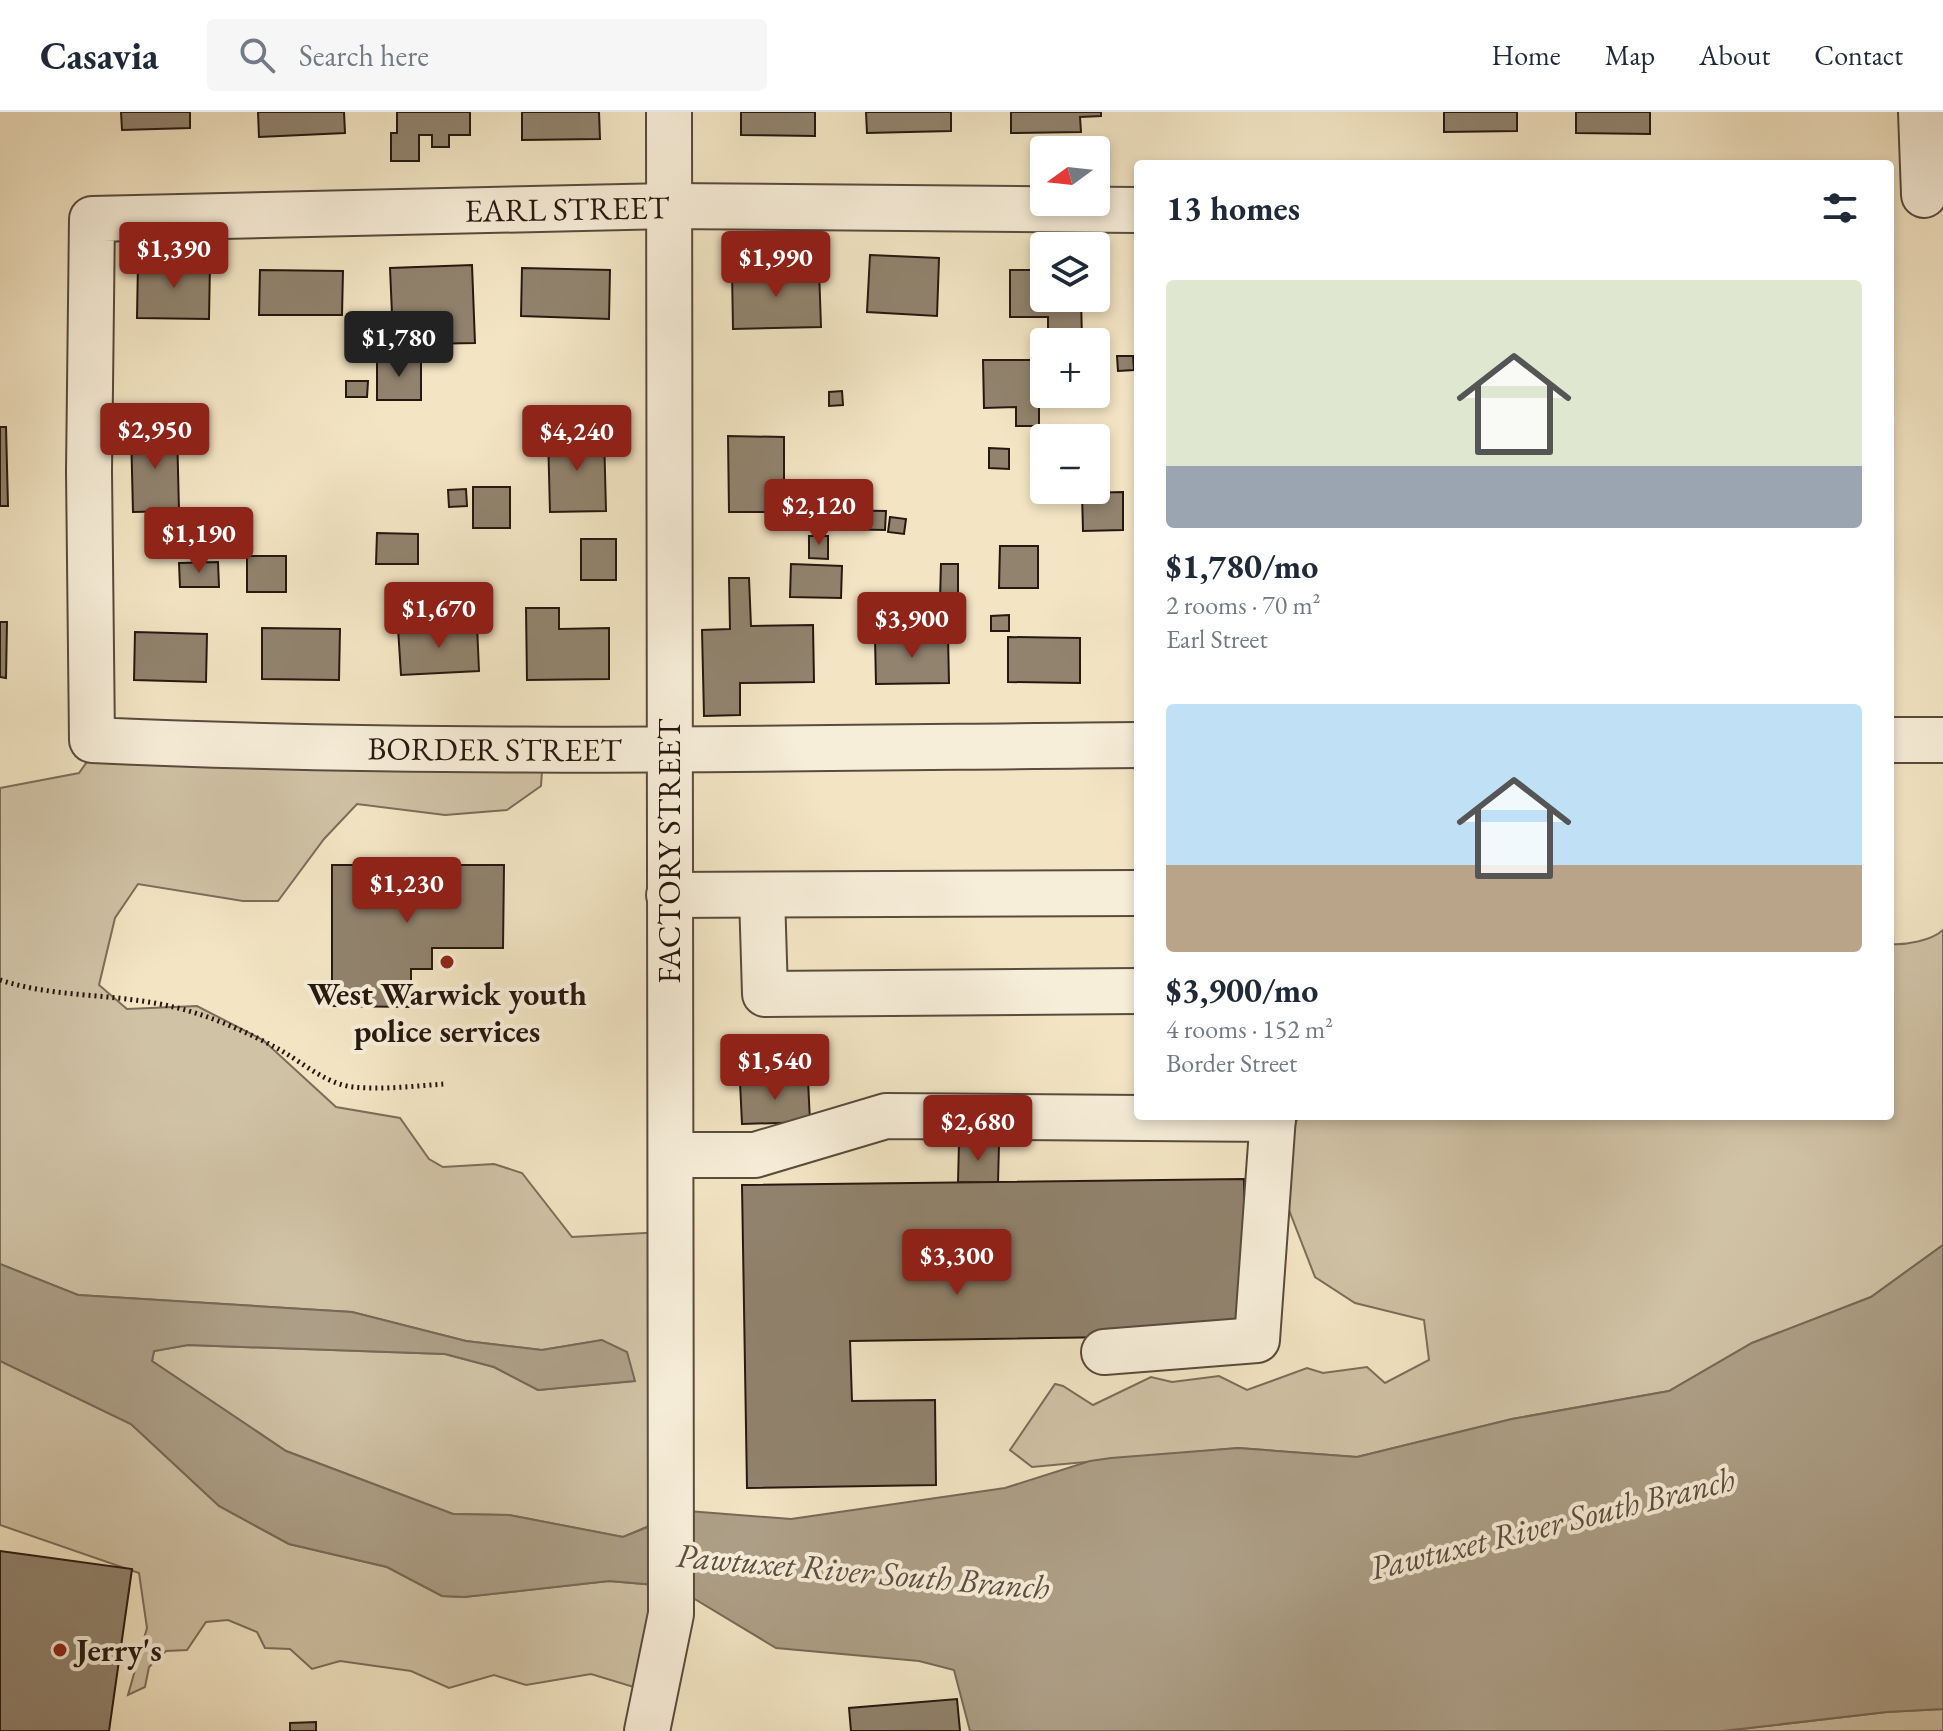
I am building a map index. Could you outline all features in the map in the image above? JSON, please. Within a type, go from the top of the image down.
[{"type":"street","name":"FACTORY STREET","points":[[647,1731],[671,1614],[669,112]]},
{"type":"street","points":[[1919,196],[1921,112]]},
{"type":"street","name":"EARL STREET","points":[[92,740],[89,471],[92,219],[669,206],[1134,210]]},
{"type":"street","name":"BORDER STREET","points":[[92,740],[256,747],[668,749],[1134,745]]},
{"type":"street","points":[[1894,740],[1943,740]]},
{"type":"street","points":[[669,895],[1134,893]]},
{"type":"street","points":[[762,895],[765,994],[1134,991]]},
{"type":"street","points":[[672,1155],[755,1155],[886,1116],[1134,1117]]},
{"type":"street","points":[[1104,1352],[1257,1340],[1273,1120]]},
{"type":"path","points":[[0,980],[59,993],[171,1006],[220,1022],[279,1050],[323,1076],[351,1087],[444,1084]]},
{"type":"shaded area","points":[[544,741],[541,786],[507,810],[445,815],[357,804],[324,839],[278,901],[243,901],[138,884],[115,918],[99,985],[127,1009],[197,1006],[263,1040],[336,1107],[400,1118],[429,1159],[443,1167],[494,1164],[522,1173],[572,1237],[681,1231],[672,1516],[623,1537],[509,1515],[453,1514],[286,1451],[152,1361],[154,1351],[188,1345],[445,1354],[494,1367],[538,1390],[634,1381],[602,1340],[542,1350],[466,1341],[352,1312],[78,1295],[0,1264],[0,788],[79,773],[96,749]]},
{"type":"shaded area","points":[[1943,930],[1943,1245],[1871,1297],[1752,1343],[1669,1391],[1512,1419],[1357,1457],[1238,1448],[1032,1467],[1010,1450],[1055,1384],[1093,1405],[1151,1377],[1172,1382],[1219,1376],[1247,1390],[1307,1368],[1323,1373],[1367,1367],[1385,1383],[1429,1360],[1424,1320],[1355,1303],[1315,1277],[1282,1192],[1293,1154],[1290,1131],[1297,1120],[1894,1120],[1894,944],[1932,937]]},
{"type":"shaded area","points":[[0,1361],[131,1424],[219,1506],[289,1544],[387,1567],[442,1596],[464,1597],[609,1581],[679,1587],[670,1698],[591,1674],[526,1685],[494,1675],[449,1688],[411,1671],[340,1661],[312,1669],[290,1649],[265,1648],[257,1632],[228,1620],[206,1622],[187,1650],[166,1651],[149,1667],[145,1687],[128,1695],[147,1628],[139,1573],[0,1525]]},
{"type":"shaded area","points":[[1943,1709],[1943,1731],[1723,1731],[1887,1712]]},
{"type":"water","name":"Pawtuxet River South Branch","points":[[1943,1245],[1943,1709],[1887,1712],[1723,1731],[970,1731],[954,1670],[919,1661],[776,1648],[679,1587],[609,1581],[464,1597],[442,1596],[387,1567],[289,1544],[219,1506],[131,1424],[0,1361],[0,1264],[78,1295],[352,1312],[466,1341],[542,1350],[602,1340],[627,1352],[635,1381],[538,1390],[494,1367],[445,1354],[188,1345],[154,1351],[152,1361],[286,1451],[453,1514],[509,1515],[623,1537],[688,1511],[791,1519],[1005,1488],[1090,1461],[1111,1458],[1238,1448],[1357,1457],[1512,1419],[1669,1391],[1752,1343],[1871,1297]]},
{"type":"building","points":[[121,112],[190,112],[190,128],[122,130]]},
{"type":"building","points":[[258,112],[344,112],[345,133],[259,137]]},
{"type":"building","points":[[397,112],[470,112],[470,135],[449,135],[449,147],[432,147],[432,135],[419,135],[419,161],[391,161],[391,133],[397,133]]},
{"type":"building","points":[[522,112],[599,112],[600,139],[522,140]]},
{"type":"building","points":[[741,112],[815,112],[815,136],[741,135]]},
{"type":"building","points":[[866,112],[951,112],[951,131],[867,133]]},
{"type":"building","points":[[1011,112],[1101,112],[1101,116],[1080,117],[1081,132],[1011,133]]},
{"type":"building","points":[[1444,112],[1517,112],[1517,131],[1444,132]]},
{"type":"building","points":[[1576,112],[1650,112],[1650,134],[1576,133]]},
{"type":"building","points":[[870,255],[939,258],[937,316],[867,312]]},
{"type":"building","points":[[138,262],[210,263],[209,319],[137,318]]},
{"type":"building","points":[[472,265],[475,343],[422,344],[421,313],[392,314],[390,268]]},
{"type":"building","points":[[522,268],[610,270],[609,319],[521,316]]},
{"type":"building","points":[[819,269],[821,327],[733,329],[732,271]]},
{"type":"building","points":[[260,270],[343,271],[342,315],[259,315]]},
{"type":"building","points":[[1010,270],[1030,270],[1030,312],[1081,312],[1082,328],[1048,328],[1048,317],[1010,317]]},
{"type":"building","points":[[1117,356],[1133,356],[1134,370],[1118,371]]},
{"type":"building","points":[[377,358],[421,358],[421,400],[377,400]]},
{"type":"building","points":[[983,360],[1030,360],[1030,408],[1039,408],[1039,424],[1016,426],[1016,407],[984,408]]},
{"type":"building","points":[[346,381],[368,381],[367,397],[346,397]]},
{"type":"building","points":[[842,391],[843,405],[829,406],[829,392]]},
{"type":"building","points":[[0,427],[6,427],[8,506],[0,506]]},
{"type":"building","points":[[177,430],[179,511],[133,512],[131,431]]},
{"type":"building","points":[[604,434],[606,511],[550,512],[548,435]]},
{"type":"building","points":[[728,436],[784,437],[784,512],[729,512]]},
{"type":"building","points":[[989,448],[1009,449],[1009,469],[989,468]]},
{"type":"building","points":[[473,487],[510,487],[510,528],[473,528]]},
{"type":"building","points":[[466,489],[467,506],[449,507],[448,490]]},
{"type":"building","points":[[1110,492],[1123,492],[1123,530],[1083,531],[1082,504],[1110,504]]},
{"type":"building","points":[[831,510],[886,511],[885,530],[831,529]]},
{"type":"building","points":[[890,517],[906,519],[904,534],[888,532]]},
{"type":"building","points":[[377,533],[418,534],[418,564],[376,564]]},
{"type":"building","points":[[809,536],[828,536],[828,559],[809,558]]},
{"type":"building","points":[[581,539],[616,539],[616,580],[581,580]]},
{"type":"building","points":[[1000,546],[1038,546],[1038,588],[999,588]]},
{"type":"building","points":[[247,556],[286,556],[286,592],[247,592]]},
{"type":"building","points":[[218,562],[219,587],[180,587],[179,563]]},
{"type":"building","points":[[791,564],[842,566],[841,598],[790,597]]},
{"type":"building","points":[[941,564],[958,564],[958,601],[940,600]]},
{"type":"building","points":[[729,578],[749,578],[751,626],[813,625],[814,682],[740,683],[740,715],[704,716],[702,630],[730,629]]},
{"type":"building","points":[[526,608],[559,608],[559,629],[609,628],[609,679],[527,680]]},
{"type":"building","points":[[1009,615],[1009,631],[991,631],[991,616]]},
{"type":"building","points":[[0,622],[7,622],[6,678],[0,677]]},
{"type":"building","points":[[477,625],[479,671],[401,675],[398,628]]},
{"type":"building","points":[[262,628],[340,629],[339,680],[262,679]]},
{"type":"building","points":[[135,632],[207,634],[206,682],[134,680]]},
{"type":"building","points":[[948,636],[949,683],[876,684],[875,638]]},
{"type":"building","points":[[1008,637],[1080,638],[1080,683],[1008,682]]},
{"type":"building","points":[[332,865],[504,865],[503,948],[432,948],[432,969],[411,969],[411,1007],[332,1006]]},
{"type":"building","points":[[808,1080],[810,1122],[742,1124],[740,1082]]},
{"type":"building","points":[[959,1143],[999,1144],[998,1183],[958,1182]]},
{"type":"building","points":[[1244,1179],[1246,1335],[850,1341],[852,1401],[935,1400],[936,1485],[747,1488],[742,1185]]},
{"type":"building","name":"Jerry's","points":[[0,1551],[132,1569],[109,1731],[0,1731]]},
{"type":"building","points":[[957,1699],[960,1731],[851,1731],[849,1708]]},
{"type":"building","points":[[316,1722],[316,1731],[290,1731],[290,1723]]},
{"type":"place","name":"West Warwick youth police services","points":[[447,962]]},
{"type":"place","name":"Jerry's","points":[[60,1650]]}]
